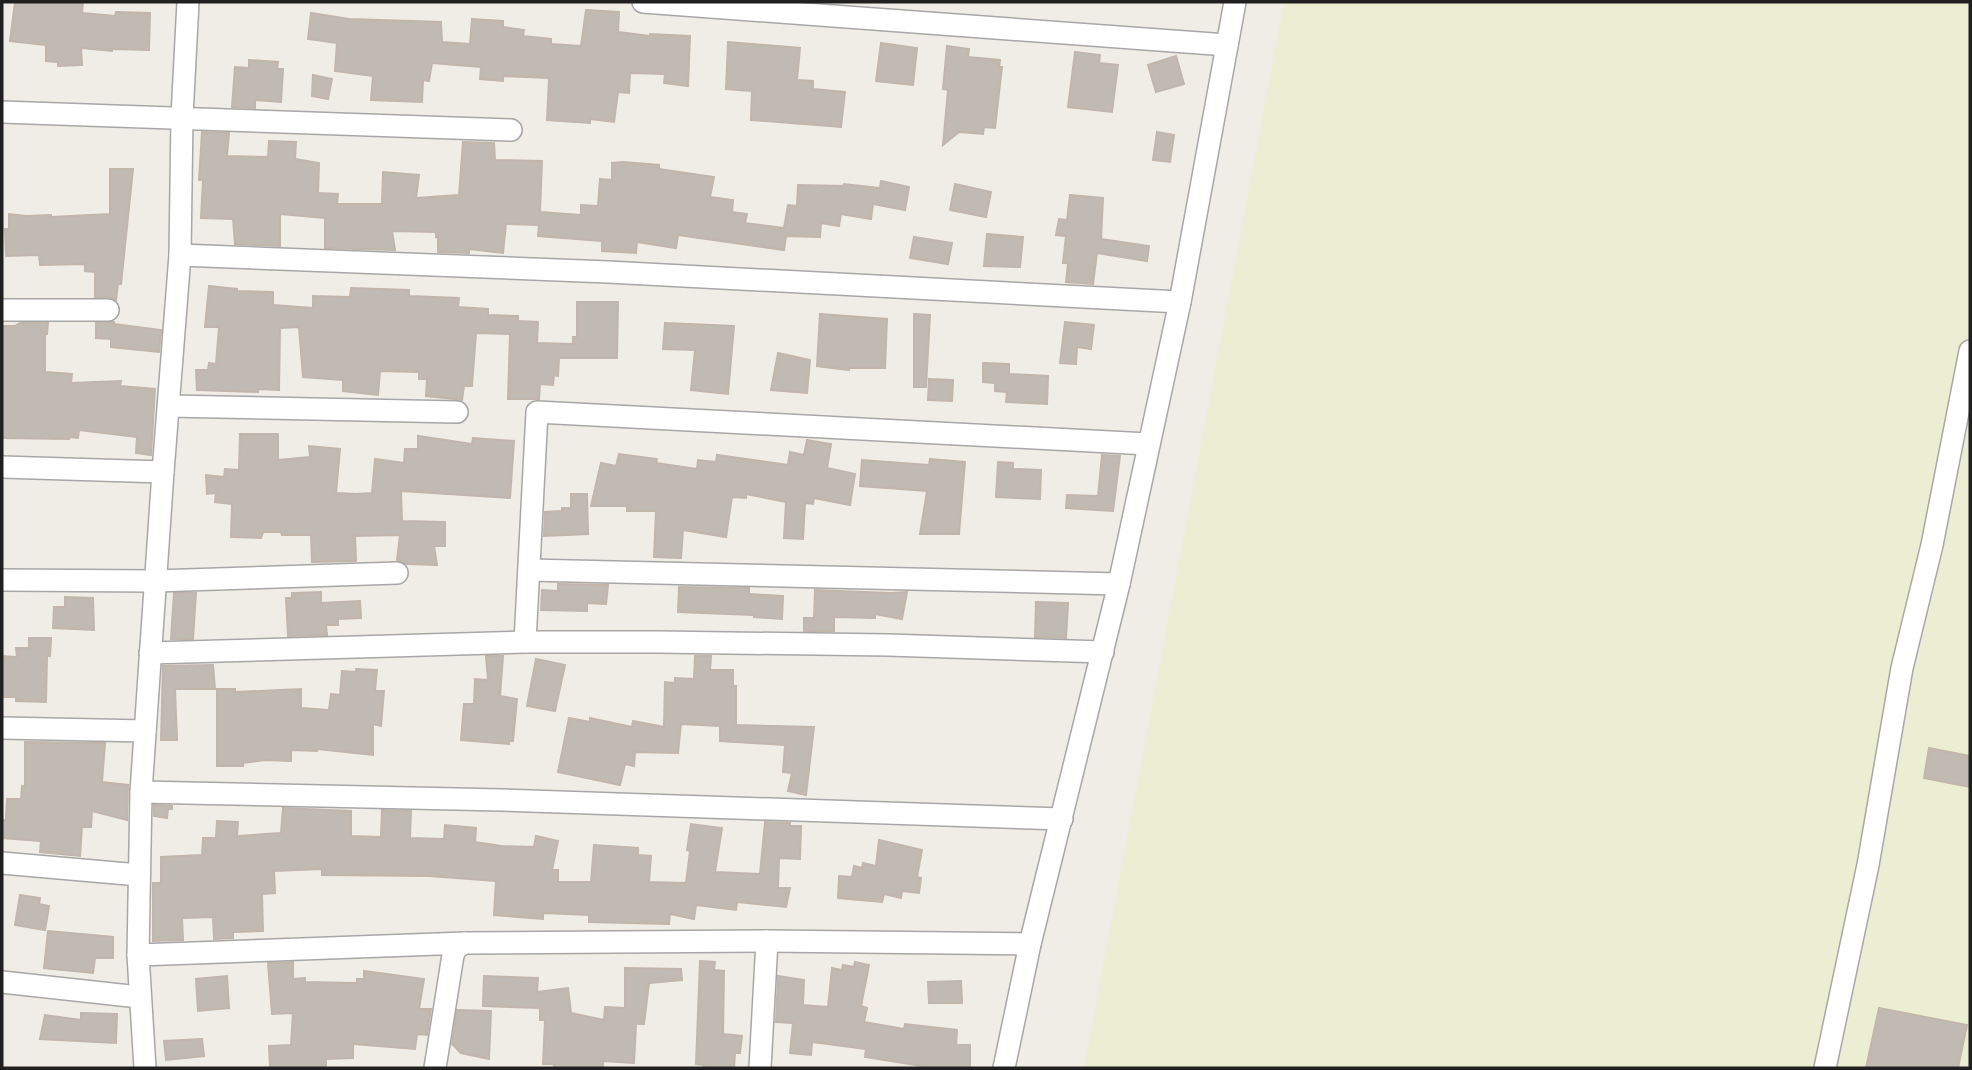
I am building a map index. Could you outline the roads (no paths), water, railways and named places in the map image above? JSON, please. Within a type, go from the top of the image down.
[{"type":"street","points":[[145,1068],[138,955],[141,792],[180,255],[182,116],[188,2]]},
{"type":"street","points":[[643,2],[1227,45]]},
{"type":"street","points":[[1004,1068],[1031,944],[1119,584],[1180,302],[1235,2]]},
{"type":"street","points":[[2,111],[511,130]]},
{"type":"street","points":[[180,255],[621,272],[1180,302]]},
{"type":"street","points":[[2,310],[108,310]]},
{"type":"street","points":[[1825,1068],[1868,865],[1902,668],[1932,545],[1970,351]]},
{"type":"street","points":[[169,406],[457,412]]},
{"type":"street","points":[[525,642],[537,412],[1148,443]]},
{"type":"street","points":[[2,467],[163,472]]},
{"type":"street","points":[[529,570],[1119,584]]},
{"type":"street","points":[[2,580],[155,581],[397,573]]},
{"type":"street","points":[[150,653],[525,642],[861,645],[1103,652]]},
{"type":"street","points":[[2,728],[145,732]]},
{"type":"street","points":[[141,792],[1062,819]]},
{"type":"street","points":[[2,863],[139,875]]},
{"type":"street","points":[[138,955],[465,943],[766,941],[1031,944]]},
{"type":"street","points":[[760,1068],[766,941]]},
{"type":"street","points":[[435,1068],[453,955],[457,947],[465,943]]},
{"type":"street","points":[[2,982],[139,997]]}]
